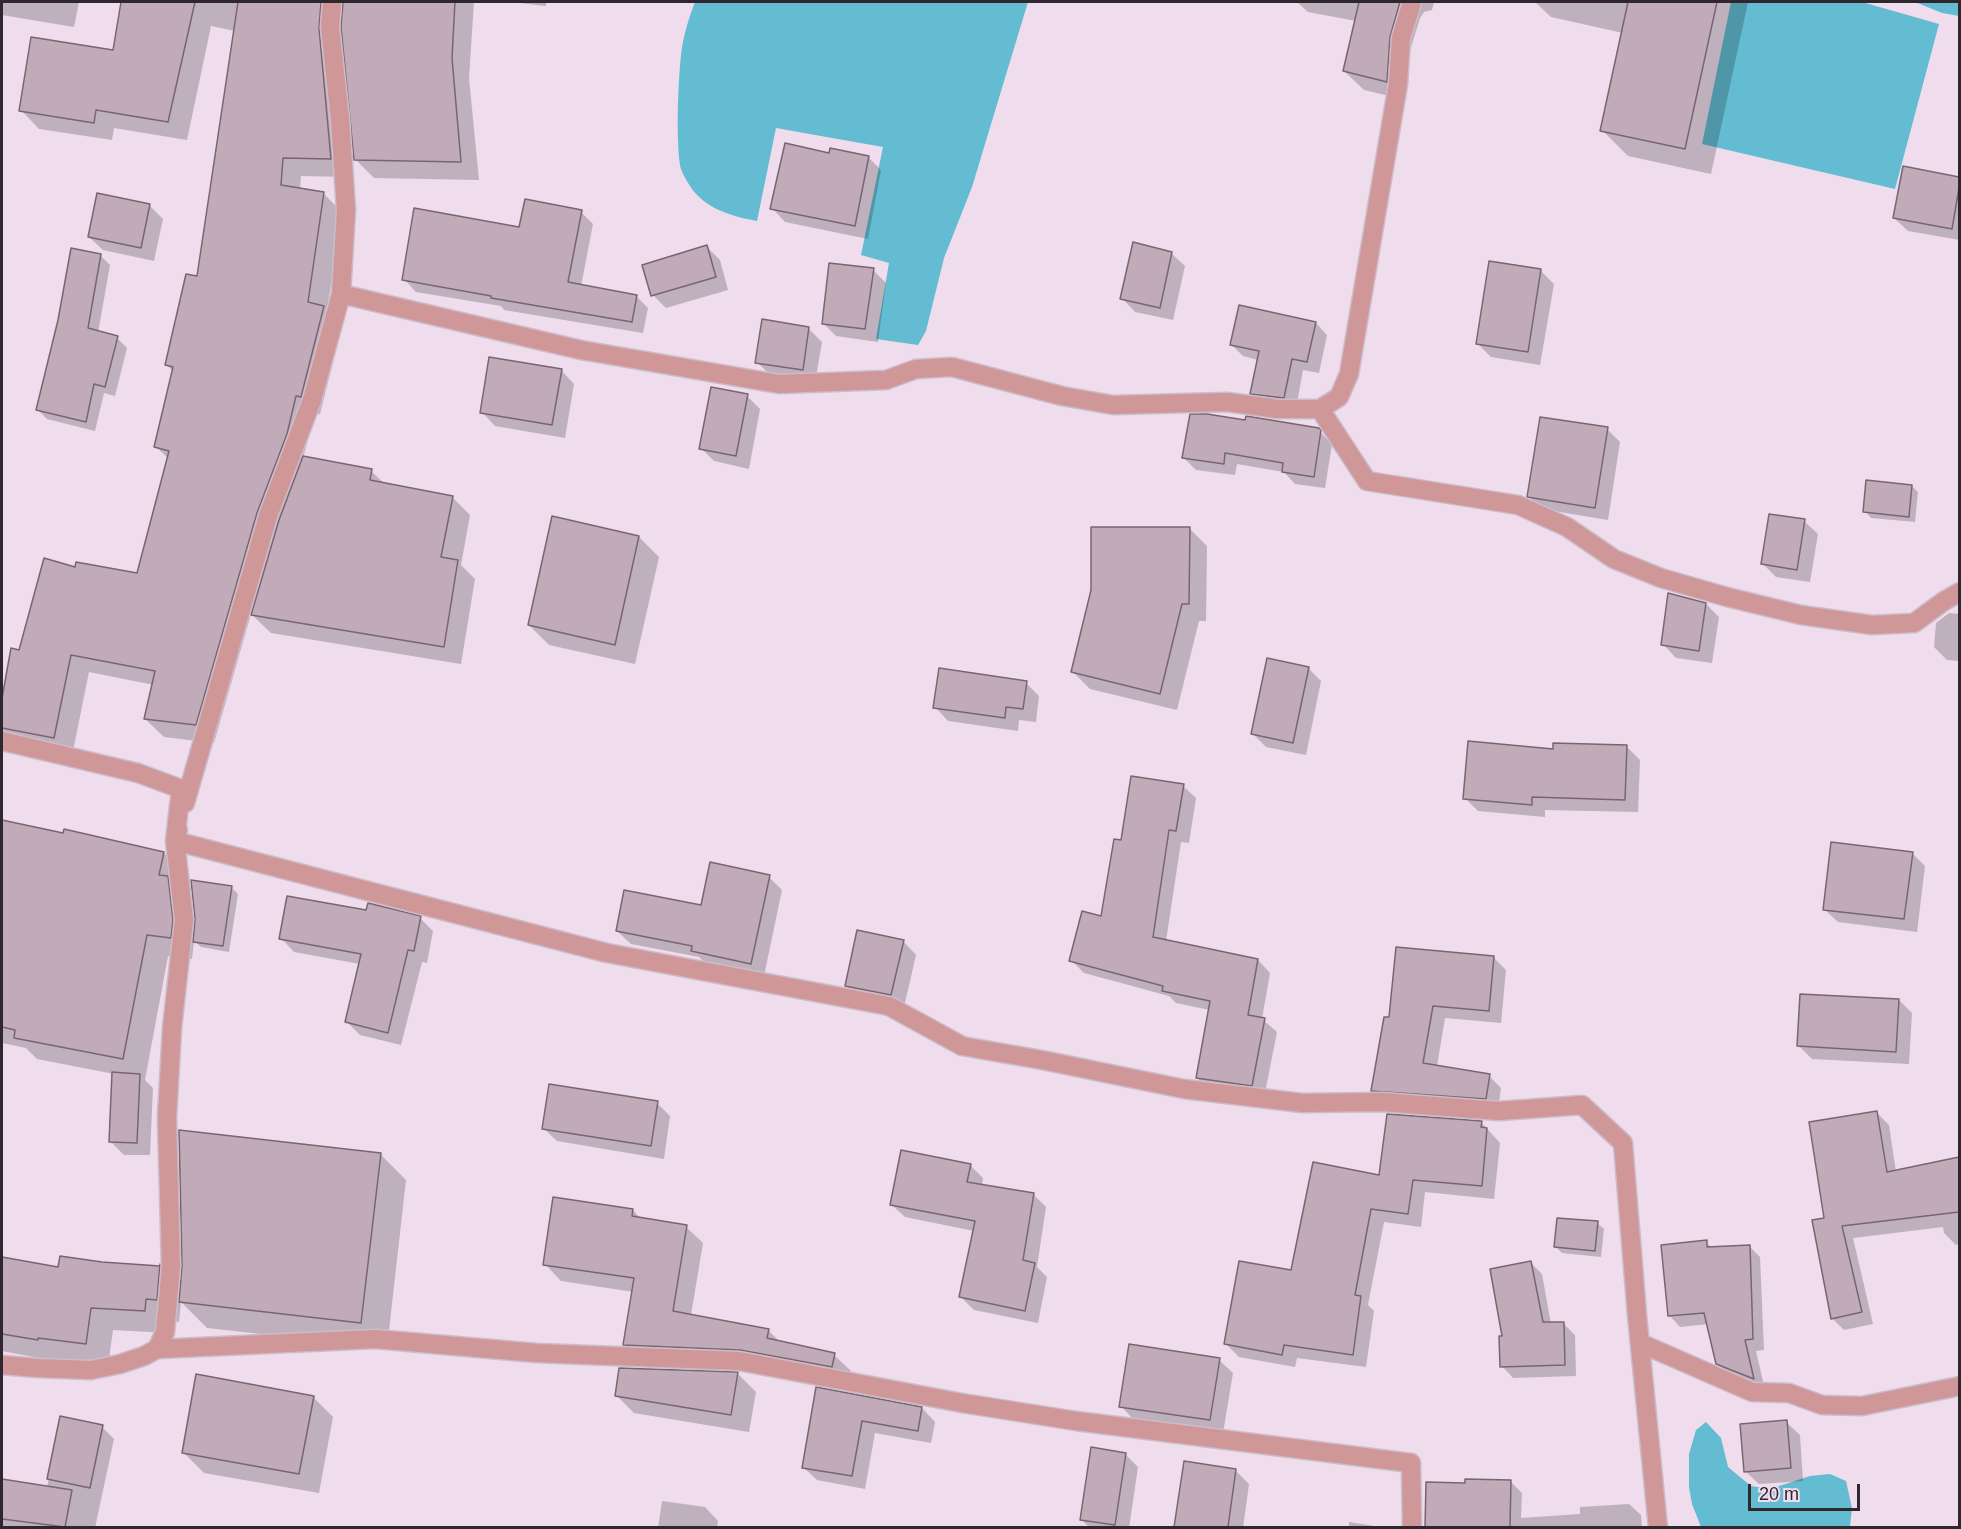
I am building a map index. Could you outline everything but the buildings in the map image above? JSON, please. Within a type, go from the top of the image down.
[{"type":"street","points":[[175,841],[268,516],[312,399],[341,294],[346,210],[340,119],[330,27],[332,2]]},
{"type":"street","points":[[341,294],[581,350],[779,384],[886,380],[916,369],[952,367],[1062,396],[1113,405],[1227,402],[1278,409],[1320,409],[1339,397],[1350,374],[1398,84],[1401,39],[1412,2]]},
{"type":"street","points":[[1320,409],[1367,482],[1518,505],[1567,527],[1614,559],[1661,578],[1727,597],[1802,615],[1872,625],[1914,623],[1959,592]]},
{"type":"street","points":[[2,741],[138,772],[181,789],[175,841],[184,920],[172,1028],[167,1117],[171,1266],[165,1332],[157,1349]]},
{"type":"street","points":[[175,841],[607,953],[889,1005],[962,1046],[1184,1089],[1302,1103],[1382,1102],[1499,1111],[1582,1105],[1623,1143],[1659,1527]]},
{"type":"street","points":[[2,1365],[91,1370],[120,1364],[157,1349],[375,1339],[537,1353],[739,1361],[962,1403],[1076,1421],[1411,1463],[1412,1527]]},
{"type":"street","points":[[1640,1343],[1752,1392],[1789,1393],[1822,1405],[1862,1406],[1959,1386]]},
{"type":"water","points":[[695,2],[1028,2],[972,187],[944,258],[926,331],[918,345],[876,339],[889,263],[861,255],[883,147],[776,128],[757,221],[728,214],[711,206],[690,186],[680,165],[678,110],[682,48],[686,27]]},
{"type":"water","points":[[1731,2],[1862,2],[1939,24],[1895,189],[1702,144]]},
{"type":"water","points":[[1915,2],[1959,2],[1959,16],[1942,13]]},
{"type":"water","points":[[1706,1422],[1721,1438],[1728,1467],[1751,1486],[1770,1489],[1810,1476],[1830,1474],[1846,1481],[1852,1508],[1850,1527],[1701,1527],[1692,1504],[1689,1487],[1689,1454],[1696,1430]]}]
